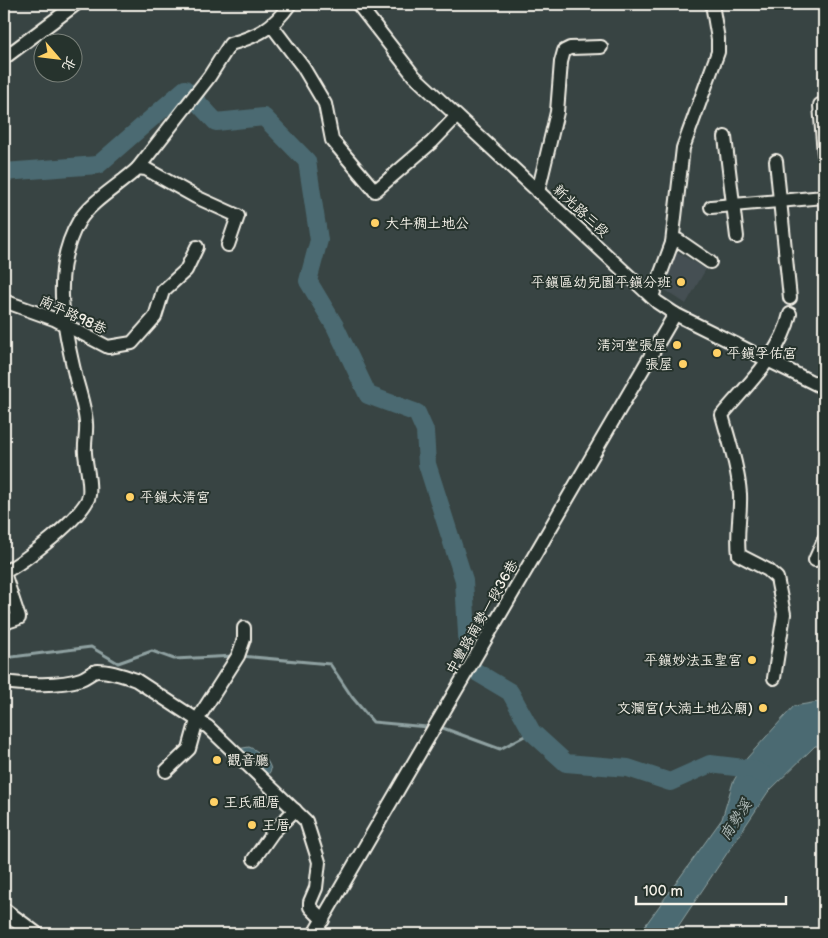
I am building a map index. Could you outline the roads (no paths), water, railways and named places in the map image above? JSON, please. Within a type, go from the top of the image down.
[{"type":"main road","points":[[4,911],[35,934]]},
{"type":"main road","points":[[4,931],[8,934]]},
{"type":"street","points":[[4,58],[76,4]]},
{"type":"street","points":[[4,623],[19,618],[4,572],[31,555],[82,511],[89,495],[84,444],[86,424],[63,325],[61,282],[68,248],[78,222],[88,207],[117,187],[138,168],[196,93],[230,44],[251,38],[272,26],[290,4]]},
{"type":"street","name":"新光路三段","points":[[358,4],[414,76],[652,297],[675,314],[824,388]]},
{"type":"street","points":[[652,297],[672,243],[683,148],[718,52],[718,39],[712,4]]},
{"type":"street","points":[[272,26],[304,67],[325,104],[332,140],[375,190],[432,142],[456,117]]},
{"type":"street","points":[[538,192],[557,112],[561,62],[564,51],[570,48],[601,46]]},
{"type":"street","points":[[820,105],[824,154]]},
{"type":"street","points":[[725,137],[737,237]]},
{"type":"street","points":[[776,161],[790,298]]},
{"type":"street","points":[[138,168],[146,169],[196,197],[238,216],[228,245]]},
{"type":"street","points":[[711,207],[824,197]]},
{"type":"street","points":[[672,243],[678,240],[710,262]]},
{"type":"street","name":"南平路98巷","points":[[4,301],[48,316],[108,347],[132,344],[155,317],[163,291],[186,270],[197,247]]},
{"type":"street","name":"中豐路南勢一段36巷","points":[[321,928],[609,424],[675,314]]},
{"type":"street","points":[[774,678],[784,614],[777,578],[768,570],[739,555],[736,539],[740,496],[739,478],[722,415],[768,360],[788,326],[790,314]]},
{"type":"street","points":[[816,560],[824,540]]},
{"type":"street","points":[[166,771],[189,749],[197,720],[240,652],[244,628]]},
{"type":"street","points":[[4,682],[20,684],[71,681],[82,679],[98,671],[136,680],[208,727],[306,821],[320,862],[316,888],[310,902],[310,907],[321,928]]},
{"type":"street","points":[[254,859],[273,832],[295,810]]},
{"type":"water","name":"南勢溪","points":[[824,701],[824,746],[815,746],[768,792],[673,934],[639,934],[722,819],[733,782],[747,758],[794,706]]},
{"type":"water","points":[[249,747],[260,753],[268,762],[271,770],[266,778],[237,749]]},
{"type":"waterway","points":[[4,172],[98,165],[185,89],[216,122],[264,117],[307,161],[319,240],[308,281],[335,326],[368,395],[417,413],[425,431],[427,464],[464,580],[468,652]]},
{"type":"waterway","points":[[4,658],[91,647],[118,663],[152,651],[174,659],[235,656]]},
{"type":"waterway","points":[[241,656],[330,664],[352,697],[373,722],[427,727]]},
{"type":"waterway","points":[[473,670],[510,692],[532,732],[566,763],[628,768],[670,782],[710,764],[752,769],[763,774]]},
{"type":"waterway","points":[[443,728],[500,749],[532,732]]},
{"type":"place","name":"大牛稠土地公","points":[[375,223]]},
{"type":"place","name":"平鎮區幼兒園平鎮分班","points":[[681,282]]},
{"type":"place","name":"清河堂張屋","points":[[677,345]]},
{"type":"place","name":"平鎮孚佑宮","points":[[717,353]]},
{"type":"place","name":"張屋","points":[[683,364]]},
{"type":"place","name":"平鎮太清宮","points":[[130,497]]},
{"type":"place","name":"平鎮妙法玉聖宮","points":[[752,660]]},
{"type":"place","name":"文瀾宮(大湳土地公廟)","points":[[763,708]]},
{"type":"place","name":"觀音廳","points":[[217,760]]},
{"type":"place","name":"王氏祖厝","points":[[214,802]]},
{"type":"place","name":"王厝","points":[[252,825]]}]
